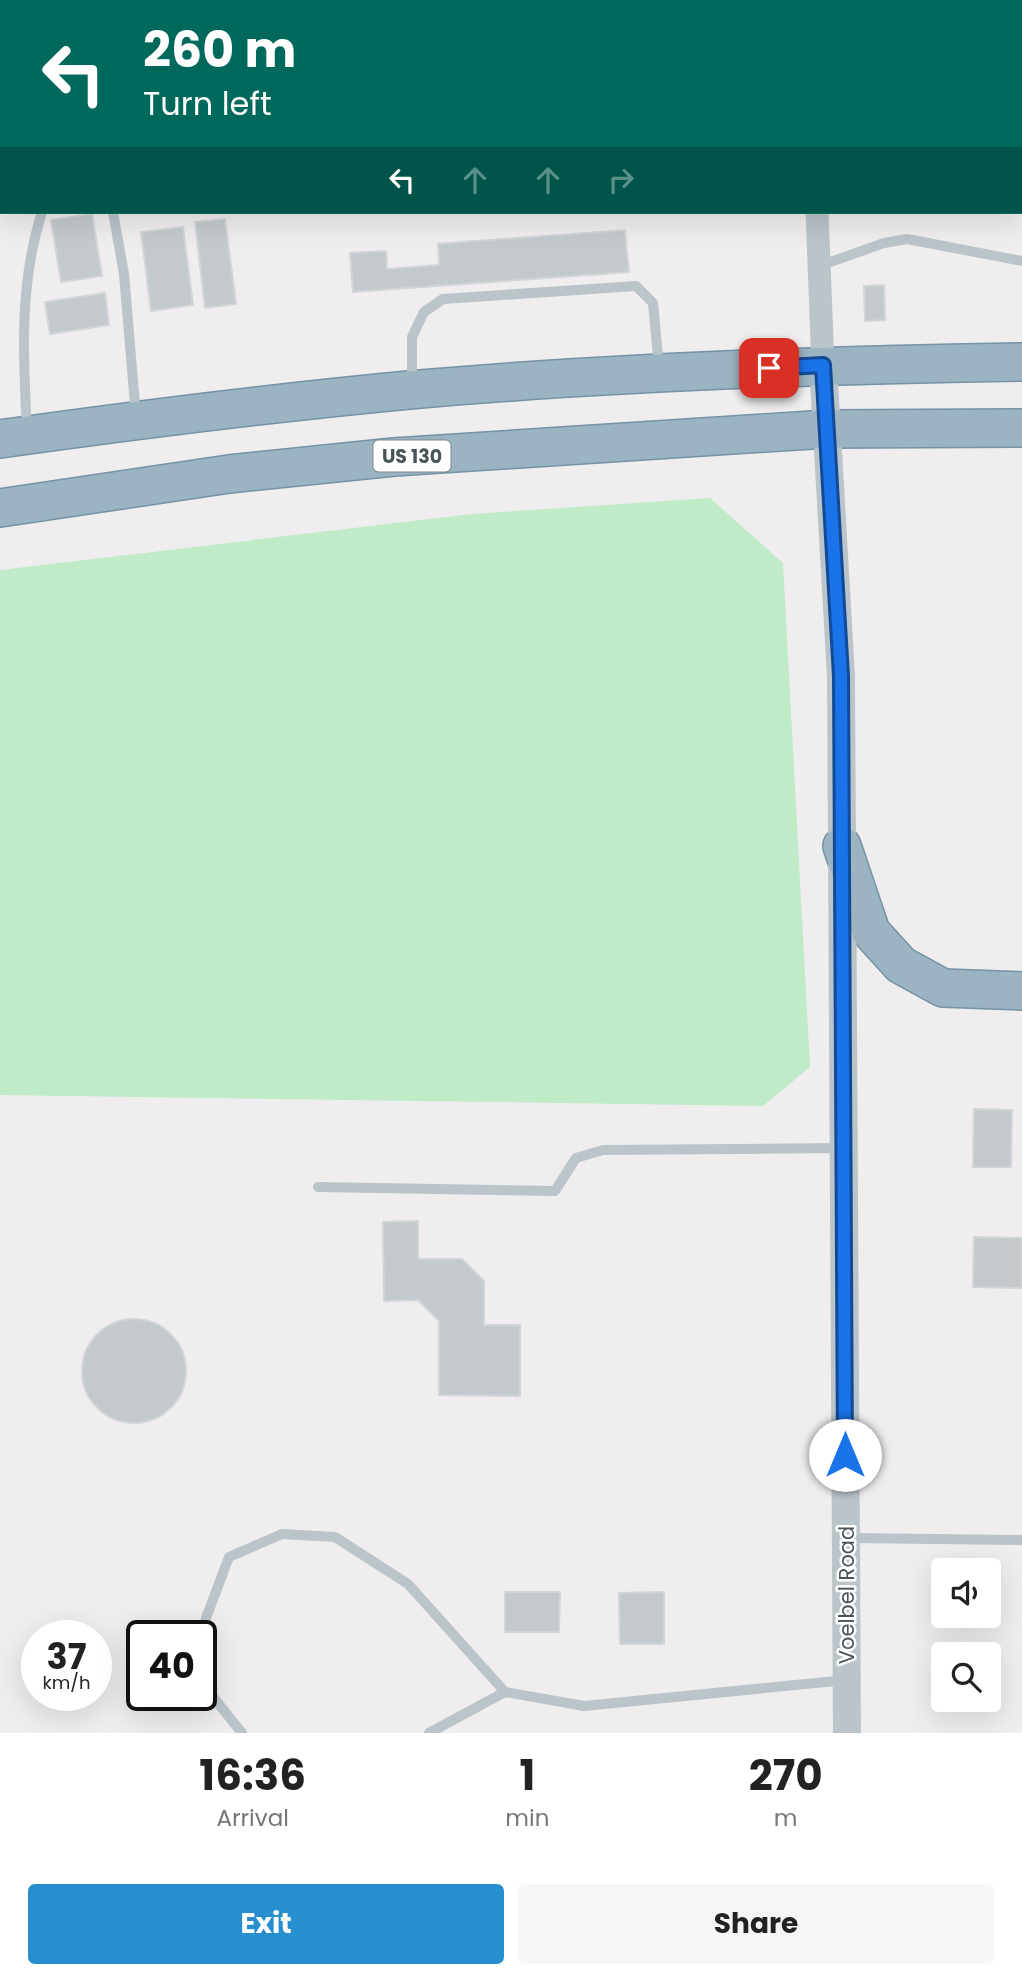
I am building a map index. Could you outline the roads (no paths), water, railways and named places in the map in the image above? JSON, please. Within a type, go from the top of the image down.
[{"type":"highway","points":[[14,437],[136,419],[412,390],[823,365],[1022,362]]},
{"type":"highway","name":"US 130","points":[[0,508],[229,474],[394,457],[827,429],[1022,428]]},
{"type":"highway","points":[[947,429],[1022,452]]},
{"type":"highway","points":[[842,846],[871,932],[901,965],[943,988],[1022,991]]},
{"type":"street","points":[[817,214],[823,365]]},
{"type":"street","name":"Voelbel Road","points":[[823,365],[841,676],[847,1733]]},
{"type":"lane","points":[[14,437],[23,354],[25,289],[31,245],[40,214]]},
{"type":"lane","points":[[113,214],[124,274],[136,419]]},
{"type":"lane","points":[[819,266],[884,243],[907,239],[1022,261]]},
{"type":"lane","points":[[412,390],[412,337],[424,312],[443,299],[636,286],[653,303],[660,373]]},
{"type":"lane","points":[[318,1187],[555,1191],[576,1158],[603,1150],[843,1148]]},
{"type":"lane","points":[[206,1620],[229,1557],[282,1534],[335,1537],[408,1584],[505,1692],[584,1706],[846,1680]]},
{"type":"lane","points":[[846,1538],[1022,1540]]},
{"type":"lane","points":[[429,1733],[505,1692]]},
{"type":"lane","points":[[217,1702],[242,1733]]}]
